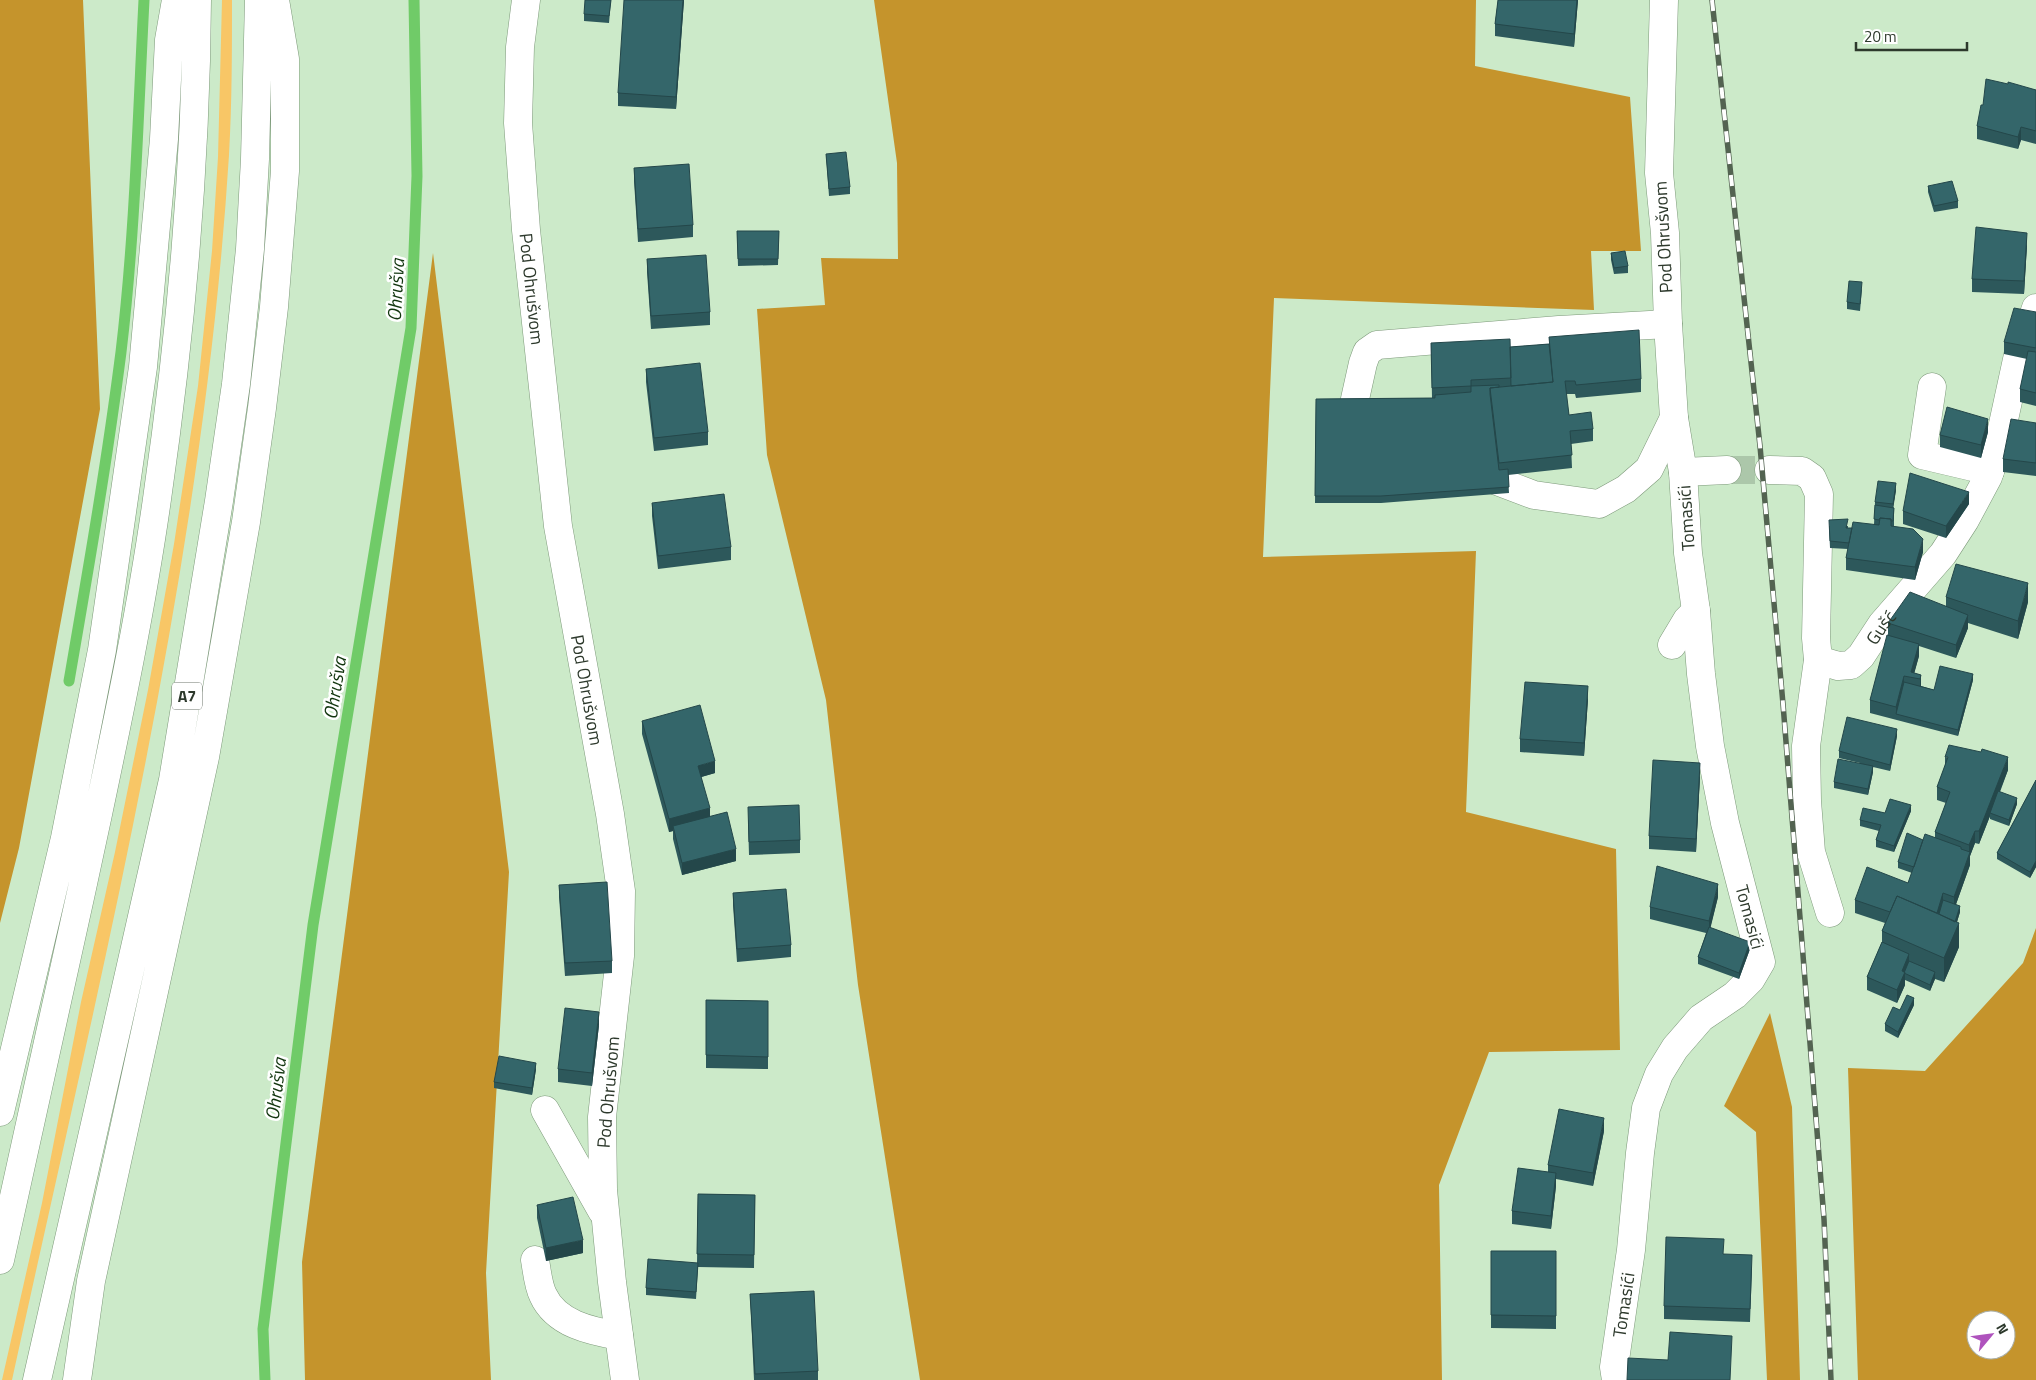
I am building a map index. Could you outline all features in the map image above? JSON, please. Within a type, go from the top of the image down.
[{"type":"main road","points":[[0,1112],[65,838],[102,650],[143,367],[164,139],[169,40],[176,0]]},
{"type":"main road","points":[[0,1260],[70,945],[124,689],[157,502],[179,331],[191,182],[197,0]]},
{"type":"main road","name":"A7","points":[[37,1380],[173,780],[219,501],[236,384],[250,249],[255,159],[259,0]]},
{"type":"main road","points":[[77,1380],[91,1281],[205,757],[246,522],[274,307],[285,171],[285,59],[275,0]]},
{"type":"main road","name":"Pod Ohrušvom","points":[[526,0],[520,47],[518,123],[526,230],[558,526],[610,814],[621,891],[620,956],[602,1117],[603,1190],[625,1380]]},
{"type":"main road","name":"Pod Ohrušvom","points":[[1664,0],[1659,173],[1665,233],[1674,418],[1683,472]]},
{"type":"main road","points":[[1355,399],[1367,352],[1377,345],[1558,330],[1668,324]]},
{"type":"main road","name":"Gušć","points":[[1818,660],[1838,666],[1851,665],[1862,656],[1882,624],[1943,554],[1965,520],[1990,472],[1998,447],[2018,355]]},
{"type":"main road","points":[[1932,387],[1922,455],[1990,472]]},
{"type":"main road","points":[[1466,470],[1534,495],[1599,504],[1626,489],[1649,469],[1674,418]]},
{"type":"main road","points":[[1683,472],[1727,470]]},
{"type":"main road","points":[[1769,470],[1802,471],[1812,478],[1819,494],[1816,638],[1818,660],[1806,746],[1807,801],[1811,852],[1830,912]]},
{"type":"main road","name":"Tomasići","points":[[1616,1380],[1614,1367],[1631,1250],[1637,1178],[1646,1108],[1658,1074],[1675,1048],[1702,1018],[1735,995],[1751,979],[1761,962],[1725,823],[1710,746],[1688,553],[1683,472]]},
{"type":"main road","points":[[1672,645],[1687,620],[1696,611]]},
{"type":"main road","points":[[545,1110],[606,1217]]},
{"type":"main road","points":[[1637,1178],[1648,1199],[1638,1320]]},
{"type":"main road","points":[[535,1260],[542,1294],[555,1312],[573,1324],[594,1332],[619,1336]]},
{"type":"shaded area","points":[[0,0],[83,0],[100,409],[19,848],[0,923]]},
{"type":"shaded area","points":[[222,0],[232,0],[229,155],[216,310],[197,465],[144,771],[112,924],[12,1380],[2,1380],[42,1203],[81,1002],[115,852],[148,690],[174,544],[198,386],[212,251],[218,157]]},
{"type":"shaded area","points":[[874,0],[1476,0],[1475,66],[1630,97],[1641,251],[1591,251],[1594,310],[1274,298],[1263,557],[1476,551],[1466,812],[1616,849],[1620,1050],[1489,1052],[1439,1185],[1442,1380],[920,1380],[858,985],[826,700],[767,455],[757,309],[825,305],[821,258],[898,259],[897,163]]},
{"type":"shaded area","points":[[433,253],[509,872],[486,1273],[491,1380],[305,1380],[302,1262]]},
{"type":"shaded area","points":[[2036,928],[2036,1380],[1858,1380],[1848,1068],[1925,1071],[2023,963]]},
{"type":"shaded area","points":[[1770,1013],[1792,1107],[1800,1380],[1767,1380],[1756,1132],[1724,1106]]},
{"type":"building","points":[[585,0],[611,0],[609,16],[584,14]]},
{"type":"building","points":[[624,0],[683,0],[676,97],[618,93]]},
{"type":"building","points":[[1498,0],[1577,0],[1574,34],[1495,24]]},
{"type":"building","points":[[1986,79],[2008,84],[2008,82],[2036,90],[2036,131],[2021,127],[2018,137],[1977,126],[1981,105],[1983,105]]},
{"type":"building","points":[[846,152],[850,187],[829,189],[826,154]]},
{"type":"building","points":[[689,164],[693,225],[638,229],[634,168]]},
{"type":"building","points":[[1952,181],[1958,201],[1934,206],[1928,186]]},
{"type":"building","points":[[1976,227],[2027,233],[2024,281],[1972,279]]},
{"type":"building","points":[[737,231],[779,231],[778,259],[738,259]]},
{"type":"building","points":[[1625,251],[1628,266],[1614,268],[1611,253]]},
{"type":"building","points":[[706,255],[710,312],[651,316],[647,259]]},
{"type":"building","points":[[1849,281],[1862,282],[1860,304],[1847,302]]},
{"type":"building","points":[[2014,308],[2036,312],[2036,348],[2004,342]]},
{"type":"building","points":[[1639,330],[1641,379],[1576,385],[1575,381],[1565,381],[1569,415],[1591,412],[1593,429],[1570,431],[1572,455],[1499,463],[1490,388],[1553,382],[1549,337]]},
{"type":"building","points":[[1510,339],[1511,378],[1471,380],[1471,386],[1432,388],[1431,343]]},
{"type":"building","points":[[1549,344],[1553,382],[1511,386],[1510,347]]},
{"type":"building","points":[[2028,351],[2036,352],[2036,393],[2020,389]]},
{"type":"building","points":[[700,363],[708,432],[654,438],[646,369]]},
{"type":"building","points":[[1499,385],[1499,387],[1490,388],[1490,394],[1499,470],[1508,469],[1509,487],[1381,496],[1315,496],[1316,399],[1435,398],[1435,395],[1471,392],[1471,386]]},
{"type":"building","points":[[1947,407],[1988,419],[1981,445],[1940,435]]},
{"type":"building","points":[[2011,419],[2036,423],[2036,463],[2003,459]]},
{"type":"building","points":[[1910,473],[1969,492],[1946,526],[1903,511]]},
{"type":"building","points":[[1878,481],[1896,483],[1893,504],[1875,502]]},
{"type":"building","points":[[724,494],[731,547],[658,556],[652,503]]},
{"type":"building","points":[[1875,505],[1894,508],[1893,521],[1891,519],[1874,519]]},
{"type":"building","points":[[1880,518],[1891,519],[1891,526],[1913,529],[1923,539],[1915,567],[1846,558],[1853,522],[1879,525]]},
{"type":"building","points":[[1848,519],[1846,528],[1852,528],[1849,543],[1830,541],[1829,520]]},
{"type":"building","points":[[1956,564],[2028,583],[2018,621],[1946,597]]},
{"type":"building","points":[[1910,592],[1968,615],[1956,645],[1888,623]]},
{"type":"building","points":[[1887,635],[1919,644],[1911,672],[1921,675],[1920,679],[1904,676],[1896,707],[1870,700]]},
{"type":"building","points":[[1940,666],[1973,674],[1958,730],[1896,714],[1904,682],[1934,690]]},
{"type":"building","points":[[1525,682],[1588,686],[1584,743],[1520,739]]},
{"type":"building","points":[[700,705],[715,761],[698,766],[710,808],[669,819],[642,721]]},
{"type":"building","points":[[1847,717],[1897,729],[1890,765],[1839,751]]},
{"type":"building","points":[[1949,745],[1981,752],[1982,749],[2008,757],[1979,831],[1975,831],[1969,845],[1935,832],[1950,792],[1937,787],[1948,757],[1945,757]]},
{"type":"building","points":[[1838,759],[1873,766],[1868,789],[1834,782]]},
{"type":"building","points":[[1653,760],[1700,763],[1696,839],[1649,836]]},
{"type":"building","points":[[2036,780],[2036,861],[2030,872],[1997,853]]},
{"type":"building","points":[[1998,791],[2017,798],[2009,820],[1990,813]]},
{"type":"building","points":[[1890,799],[1911,805],[1894,846],[1876,840],[1881,825],[1860,820],[1863,808],[1885,813]]},
{"type":"building","points":[[799,805],[800,840],[749,842],[748,807]]},
{"type":"building","points":[[727,812],[736,849],[682,863],[673,826]]},
{"type":"building","points":[[1907,833],[1923,840],[1914,867],[1898,862]]},
{"type":"building","points":[[1925,834],[1970,852],[1954,897],[1943,893],[1937,913],[1897,896],[1890,912],[1855,900],[1867,867],[1908,883]]},
{"type":"building","points":[[1657,866],[1718,884],[1709,921],[1650,907]]},
{"type":"building","points":[[607,882],[612,961],[565,963],[559,885]]},
{"type":"building","points":[[786,889],[791,945],[737,949],[733,893]]},
{"type":"building","points":[[1897,896],[1959,923],[1944,958],[1882,931]]},
{"type":"building","points":[[1943,900],[1960,906],[1955,922],[1939,914]]},
{"type":"building","points":[[1709,927],[1750,942],[1739,973],[1698,957]]},
{"type":"building","points":[[1882,942],[1909,954],[1902,971],[1905,972],[1897,990],[1867,977]]},
{"type":"building","points":[[1909,961],[1935,972],[1930,985],[1904,973]]},
{"type":"building","points":[[1907,995],[1914,998],[1898,1032],[1885,1024],[1893,1007],[1900,1010]]},
{"type":"building","points":[[706,1000],[768,1001],[768,1057],[706,1055]]},
{"type":"building","points":[[565,1008],[599,1012],[592,1073],[558,1069]]},
{"type":"building","points":[[499,1056],[536,1063],[532,1088],[494,1082]]},
{"type":"building","points":[[1559,1109],[1604,1118],[1593,1173],[1548,1165]]},
{"type":"building","points":[[1518,1168],[1556,1173],[1551,1216],[1512,1211]]},
{"type":"building","points":[[698,1194],[755,1195],[754,1255],[697,1254]]},
{"type":"building","points":[[573,1197],[583,1240],[546,1248],[537,1205]]},
{"type":"building","points":[[1666,1237],[1724,1239],[1723,1254],[1752,1255],[1750,1309],[1664,1306]]},
{"type":"building","points":[[1491,1251],[1556,1251],[1556,1316],[1491,1315]]},
{"type":"building","points":[[648,1259],[698,1263],[696,1292],[646,1288]]},
{"type":"building","points":[[814,1291],[818,1371],[755,1374],[750,1294]]},
{"type":"building","points":[[1670,1332],[1732,1336],[1730,1380],[1627,1380],[1628,1358],[1668,1360]]},
{"type":"waterway","points":[[69,681],[116,393],[126,308],[133,220],[144,0]]},
{"type":"waterway","name":"Ohrušva","points":[[265,1380],[263,1329],[313,925],[411,328],[417,176],[414,0]]},
{"type":"tunnel","points":[[1727,470],[1769,470]]},
{"type":"railway","points":[[1712,0],[1760,446],[1783,704],[1824,1219],[1831,1380]]}]
